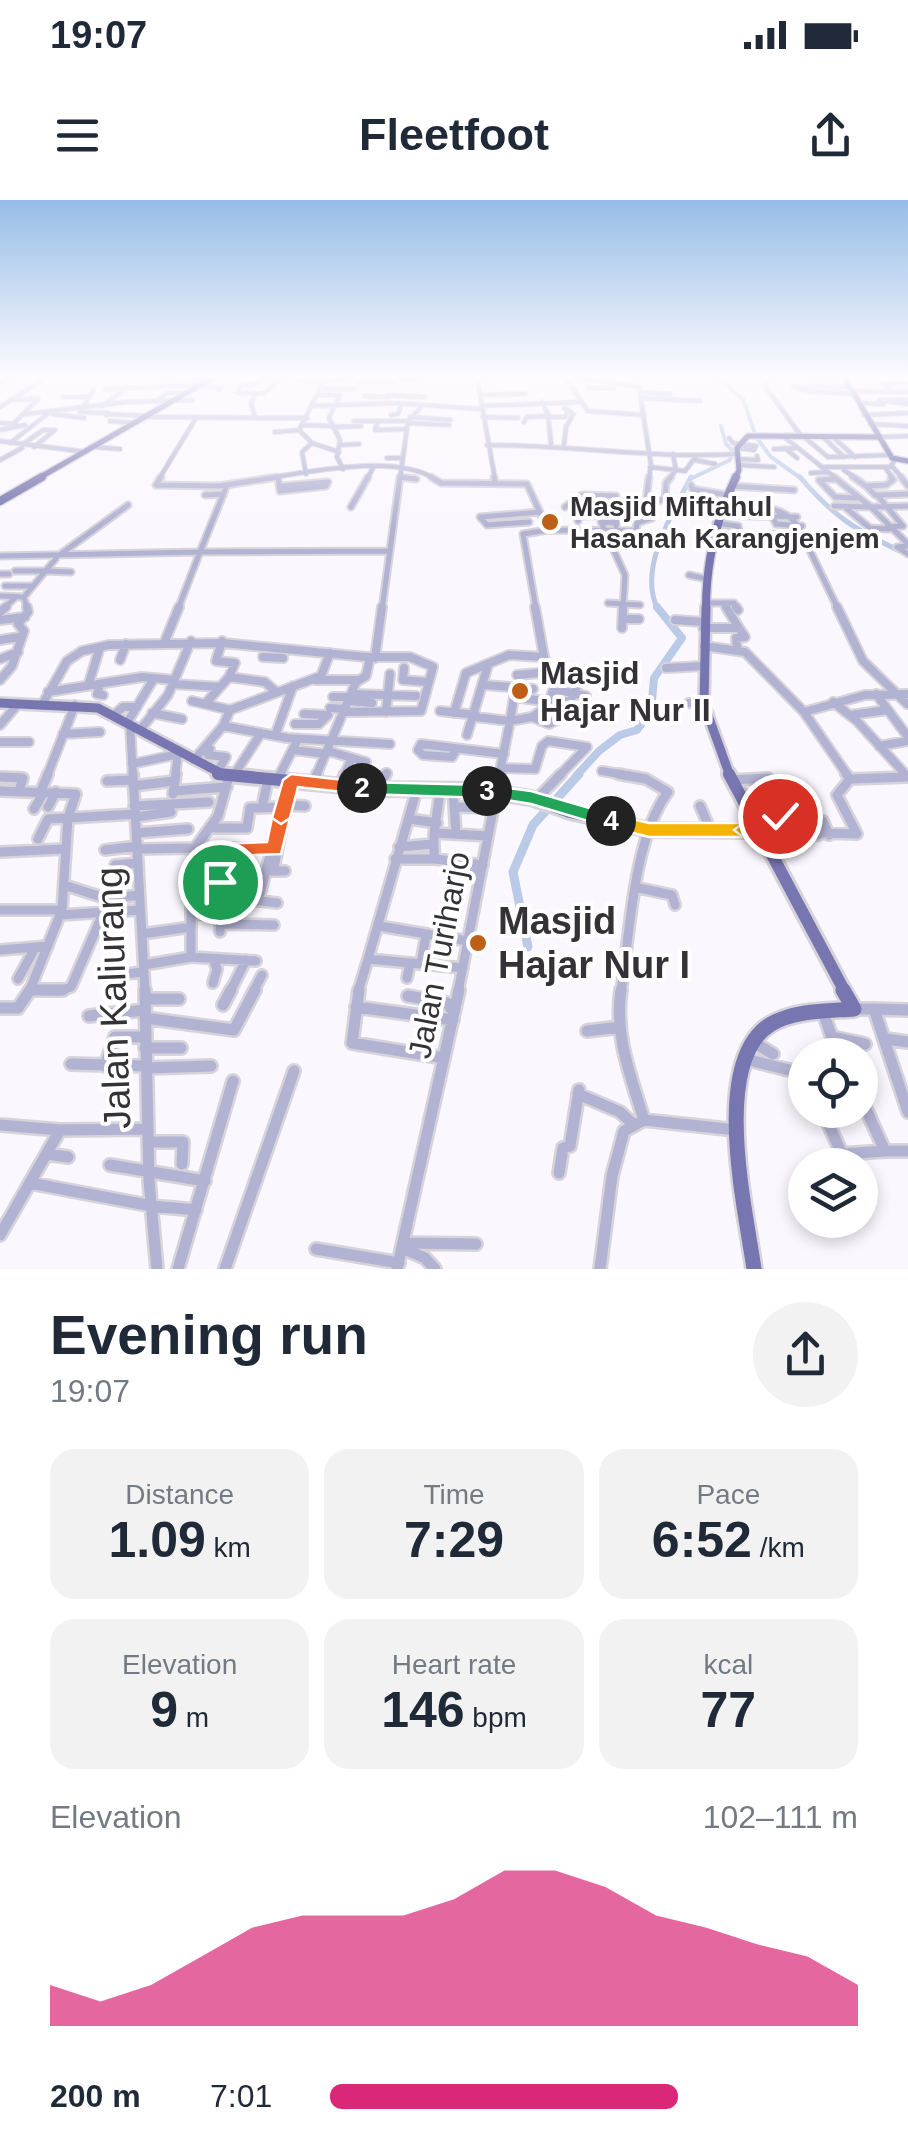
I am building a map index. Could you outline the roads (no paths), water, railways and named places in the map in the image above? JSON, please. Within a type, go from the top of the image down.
[{"type":"main road","points":[[0,501],[129,427]]},
{"type":"main road","points":[[872,427],[891,460],[908,462]]},
{"type":"main road","points":[[754,1269],[737,1131],[738,1087],[745,1059],[759,1033],[774,1023],[854,1009],[753,825],[731,780],[704,704],[701,632],[706,581],[717,519],[740,453],[752,434],[785,442],[822,436],[878,437]]},
{"type":"main road","points":[[0,703],[75,705],[111,714],[176,754],[230,780],[314,781],[376,792],[497,792],[649,830],[710,831],[753,825]]},
{"type":"street","points":[[11,427],[23,428]]},
{"type":"street","points":[[191,427],[156,485],[227,485],[278,476],[316,461],[326,464],[329,470]]},
{"type":"street","points":[[278,476],[282,491],[307,485],[304,464],[310,445],[300,427]]},
{"type":"street","points":[[275,432],[304,427]]},
{"type":"street","points":[[332,427],[343,470]]},
{"type":"street","points":[[315,680],[339,684],[366,676],[407,427]]},
{"type":"street","points":[[483,427],[495,482]]},
{"type":"street","points":[[545,427],[550,444]]},
{"type":"street","points":[[564,445],[569,427]]},
{"type":"street","points":[[614,516],[565,507],[571,501],[614,516],[636,531],[637,523],[651,520],[647,504],[650,467],[646,427]]},
{"type":"street","points":[[797,427],[839,468],[876,495],[908,506]]},
{"type":"street","points":[[3,442],[23,428]]},
{"type":"street","points":[[0,457],[27,446],[55,430],[44,429],[27,446]]},
{"type":"street","points":[[822,436],[852,461]]},
{"type":"street","points":[[832,436],[852,461]]},
{"type":"street","points":[[878,437],[908,436]]},
{"type":"street","points":[[172,437],[186,437]]},
{"type":"street","points":[[729,438],[740,453],[774,467]]},
{"type":"street","points":[[807,440],[795,452],[777,452],[785,442],[795,452],[864,501],[908,545]]},
{"type":"street","points":[[3,442],[86,452]]},
{"type":"street","points":[[310,445],[326,449],[356,442]]},
{"type":"street","points":[[487,445],[550,444],[712,460],[712,456],[740,453]]},
{"type":"street","points":[[94,447],[120,449]]},
{"type":"street","points":[[594,447],[599,461]]},
{"type":"street","points":[[835,450],[845,449]]},
{"type":"street","points":[[828,457],[891,460],[904,453]]},
{"type":"street","points":[[647,504],[665,499],[667,483],[676,470],[673,454]]},
{"type":"street","points":[[386,458],[404,458]]},
{"type":"street","points":[[650,467],[686,471],[696,458]]},
{"type":"street","points":[[696,458],[715,464]]},
{"type":"street","points":[[809,470],[839,468],[852,461],[891,460]]},
{"type":"street","points":[[890,530],[903,526],[890,500],[891,460]]},
{"type":"street","points":[[891,460],[907,487]]},
{"type":"street","points":[[480,463],[491,463]]},
{"type":"street","points":[[304,464],[329,470],[401,468],[433,476],[442,483],[524,482],[548,530]]},
{"type":"street","points":[[359,476],[372,471]]},
{"type":"street","points":[[351,506],[372,471]]},
{"type":"street","points":[[400,478],[416,479]]},
{"type":"street","points":[[836,479],[819,480],[836,497],[864,501],[876,495],[890,500]]},
{"type":"street","points":[[667,483],[676,484]]},
{"type":"street","points":[[866,486],[889,483],[907,487]]},
{"type":"street","points":[[812,484],[824,486]]},
{"type":"street","points":[[165,641],[227,485]]},
{"type":"street","points":[[753,490],[689,487],[794,490]]},
{"type":"street","points":[[834,506],[890,500],[907,487]]},
{"type":"street","points":[[205,494],[223,494]]},
{"type":"street","points":[[844,505],[874,529],[908,532]]},
{"type":"street","points":[[0,612],[33,586],[58,556],[128,506]]},
{"type":"street","points":[[717,519],[745,508],[772,512]]},
{"type":"street","points":[[745,508],[754,516],[761,537]]},
{"type":"street","points":[[754,516],[757,508]]},
{"type":"street","points":[[717,519],[740,519],[783,509],[796,518],[864,661],[907,704]]},
{"type":"street","points":[[514,510],[540,511]]},
{"type":"street","points":[[540,511],[480,518],[487,525],[548,530],[614,516]]},
{"type":"street","points":[[582,512],[579,522],[614,516]]},
{"type":"street","points":[[772,512],[775,524],[796,518]]},
{"type":"street","points":[[440,712],[510,722],[532,717],[551,701],[554,689],[544,657],[523,536],[528,527],[524,513]]},
{"type":"street","points":[[504,514],[509,524]]},
{"type":"street","points":[[614,516],[626,576],[624,619]]},
{"type":"street","points":[[717,519],[737,537],[805,540]]},
{"type":"street","points":[[860,521],[882,520]]},
{"type":"street","points":[[784,521],[802,526]]},
{"type":"street","points":[[784,521],[790,539]]},
{"type":"street","points":[[774,536],[777,552]]},
{"type":"street","points":[[908,545],[897,547],[908,554]]},
{"type":"street","points":[[0,556],[388,551]]},
{"type":"street","points":[[8,573],[71,572]]},
{"type":"street","points":[[689,575],[706,581]]},
{"type":"street","points":[[5,586],[33,586]]},
{"type":"street","points":[[624,595],[637,596]]},
{"type":"street","points":[[0,596],[20,597]]},
{"type":"street","points":[[20,597],[26,615]]},
{"type":"street","points":[[705,602],[734,603],[738,610]]},
{"type":"street","points":[[608,603],[640,606]]},
{"type":"street","points":[[724,603],[745,637],[736,638],[737,648]]},
{"type":"street","points":[[12,613],[26,615]]},
{"type":"street","points":[[0,620],[26,615]]},
{"type":"street","points":[[0,640],[18,637],[24,631],[18,624],[26,615]]},
{"type":"street","points":[[622,628],[620,620],[639,619]]},
{"type":"street","points":[[675,620],[737,648],[804,712],[850,779]]},
{"type":"street","points":[[722,622],[737,625]]},
{"type":"street","points":[[701,632],[737,625]]},
{"type":"street","points":[[3,675],[18,652],[18,637]]},
{"type":"street","points":[[133,726],[152,713],[173,682],[191,641]]},
{"type":"street","points":[[206,702],[239,660],[216,661],[222,641]]},
{"type":"street","points":[[42,705],[64,663],[82,651],[126,644],[222,641],[286,646],[430,662],[434,670],[426,682],[421,711],[386,712],[348,705],[334,697]]},
{"type":"street","points":[[120,660],[126,644]]},
{"type":"street","points":[[263,657],[283,660],[286,646]]},
{"type":"street","points":[[88,686],[100,647]]},
{"type":"street","points":[[0,659],[18,652]]},
{"type":"street","points":[[192,700],[230,710],[315,680],[322,675],[330,653]]},
{"type":"street","points":[[454,713],[466,673],[509,655],[544,657]]},
{"type":"street","points":[[468,735],[488,665]]},
{"type":"street","points":[[666,668],[703,666]]},
{"type":"street","points":[[404,668],[403,680],[426,682]]},
{"type":"street","points":[[368,670],[386,672],[386,712]]},
{"type":"street","points":[[516,675],[550,672]]},
{"type":"street","points":[[499,687],[502,673]]},
{"type":"street","points":[[533,674],[532,701],[568,703],[582,675]]},
{"type":"street","points":[[229,677],[265,682],[272,692],[289,697]]},
{"type":"street","points":[[48,692],[142,678],[151,682]]},
{"type":"street","points":[[340,785],[346,770],[332,740],[359,680]]},
{"type":"street","points":[[133,726],[137,707],[151,682]]},
{"type":"street","points":[[132,684],[220,686]]},
{"type":"street","points":[[100,685],[97,694],[103,695]]},
{"type":"street","points":[[276,734],[293,686]]},
{"type":"street","points":[[461,692],[499,687],[533,689]]},
{"type":"street","points":[[554,689],[586,696]]},
{"type":"street","points":[[804,712],[876,694],[908,694]]},
{"type":"street","points":[[876,694],[908,739],[879,746]]},
{"type":"street","points":[[304,714],[329,712],[389,696],[416,696]]},
{"type":"street","name":"Jalan Turiharjo","points":[[400,1256],[463,968],[512,702],[514,697],[532,701]]},
{"type":"street","points":[[753,825],[796,834],[858,834],[837,794],[850,779],[908,777],[850,714],[833,702]]},
{"type":"street","points":[[348,705],[372,703]]},
{"type":"street","points":[[689,703],[704,704]]},
{"type":"street","points":[[1,723],[18,704]]},
{"type":"street","points":[[75,705],[47,792],[35,814],[48,819],[68,818],[209,802]]},
{"type":"street","points":[[63,734],[97,732],[116,710],[137,707]]},
{"type":"street","points":[[193,761],[223,726],[230,710]]},
{"type":"street","points":[[850,714],[888,710]]},
{"type":"street","points":[[294,724],[319,724],[329,712]]},
{"type":"street","points":[[152,713],[182,719]]},
{"type":"street","points":[[532,717],[548,724],[557,720]]},
{"type":"street","name":"Jalan Kaliurang","points":[[133,726],[149,1173],[157,1269]]},
{"type":"street","points":[[223,726],[298,739],[390,744]]},
{"type":"street","points":[[214,738],[225,739],[234,728]]},
{"type":"street","points":[[211,828],[230,780],[261,732]]},
{"type":"street","points":[[264,803],[280,780],[298,739]]},
{"type":"street","points":[[314,781],[349,741]]},
{"type":"street","points":[[502,768],[534,769],[542,746],[548,741],[588,749],[540,800]]},
{"type":"street","points":[[0,742],[30,742]]},
{"type":"street","points":[[421,744],[418,750],[424,755],[452,757],[456,750],[504,754]]},
{"type":"street","points":[[210,749],[208,755],[226,757],[216,774]]},
{"type":"street","points":[[294,750],[366,762]]},
{"type":"street","points":[[132,764],[176,754],[172,808]]},
{"type":"street","points":[[525,771],[526,758]]},
{"type":"street","points":[[334,768],[346,770]]},
{"type":"street","points":[[602,771],[646,780],[667,790],[649,830],[625,952],[618,1011],[617,1028],[639,1122]]},
{"type":"street","points":[[376,792],[387,773]]},
{"type":"street","points":[[0,777],[23,778],[0,804]]},
{"type":"street","points":[[731,780],[769,778],[780,816]]},
{"type":"street","points":[[107,781],[174,786],[230,780]]},
{"type":"street","points":[[278,793],[280,780]]},
{"type":"street","points":[[258,901],[284,806],[280,780]]},
{"type":"street","points":[[418,789],[368,959],[356,1007],[353,1044],[444,1058]]},
{"type":"street","points":[[435,859],[440,789]]},
{"type":"street","points":[[454,790],[456,834]]},
{"type":"street","points":[[6,1013],[18,1008],[30,990],[61,912],[68,818],[76,796],[10,792]]},
{"type":"street","points":[[47,792],[48,807]]},
{"type":"street","points":[[743,803],[796,800],[810,820],[823,822],[824,835]]},
{"type":"street","points":[[192,957],[191,867],[203,833],[211,828],[247,828],[250,808],[304,806]]},
{"type":"street","points":[[700,806],[710,831]]},
{"type":"street","points":[[454,807],[494,808]]},
{"type":"street","points":[[753,825],[780,816],[788,818],[796,834]]},
{"type":"street","points":[[38,839],[48,819]]},
{"type":"street","points":[[409,819],[435,834]]},
{"type":"street","points":[[137,833],[188,829]]},
{"type":"street","points":[[399,846],[435,834],[488,836]]},
{"type":"street","points":[[0,852],[65,848]]},
{"type":"street","points":[[222,923],[220,874],[226,849]]},
{"type":"street","points":[[105,850],[226,849],[285,871]]},
{"type":"street","points":[[396,859],[435,859],[482,870]]},
{"type":"street","points":[[116,866],[138,863]]},
{"type":"street","points":[[191,889],[220,874],[269,865]]},
{"type":"street","points":[[191,867],[220,874]]},
{"type":"street","points":[[454,870],[482,870]]},
{"type":"street","points":[[64,885],[108,899],[139,896]]},
{"type":"street","points":[[639,888],[672,895],[675,905]]},
{"type":"street","points":[[222,896],[277,903]]},
{"type":"street","points":[[0,910],[140,910]]},
{"type":"street","points":[[30,990],[58,991],[71,987],[104,911]]},
{"type":"street","points":[[193,916],[222,923],[274,925]]},
{"type":"street","points":[[379,926],[468,940]]},
{"type":"street","points":[[142,934],[184,928]]},
{"type":"street","points":[[407,978],[426,936]]},
{"type":"street","points":[[1,951],[48,946]]},
{"type":"street","points":[[18,979],[35,948]]},
{"type":"street","points":[[116,975],[192,957],[214,972],[233,975]]},
{"type":"street","points":[[368,959],[463,968]]},
{"type":"street","points":[[214,972],[251,961],[223,1005]]},
{"type":"street","points":[[145,1009],[234,1030],[262,975]]},
{"type":"street","points":[[408,996],[447,1004],[453,1016]]},
{"type":"street","points":[[89,1016],[145,1009],[180,999]]},
{"type":"street","points":[[356,1007],[453,1016]]},
{"type":"street","points":[[854,1009],[908,1010]]},
{"type":"street","points":[[874,1010],[908,1112]]},
{"type":"street","points":[[823,1012],[832,1037],[837,1038]]},
{"type":"street","points":[[587,1031],[617,1028]]},
{"type":"street","points":[[104,1066],[115,1037],[181,1048]]},
{"type":"street","points":[[886,1040],[908,1043]]},
{"type":"street","points":[[754,1042],[772,1054]]},
{"type":"street","points":[[745,1059],[788,1070]]},
{"type":"street","points":[[71,1064],[211,1066]]},
{"type":"street","points":[[225,1269],[294,1071]]},
{"type":"street","points":[[178,1269],[234,1080]]},
{"type":"street","points":[[559,1173],[563,1148],[570,1146],[578,1092],[639,1122],[737,1131]]},
{"type":"street","points":[[600,1269],[612,1176],[624,1131],[639,1122]]},
{"type":"street","points":[[0,1125],[149,1135],[183,1142],[182,1164]]},
{"type":"street","points":[[830,1128],[842,1154],[908,1151]]},
{"type":"street","points":[[874,1128],[885,1151]]},
{"type":"street","points":[[0,1235],[60,1130]]},
{"type":"street","points":[[47,1154],[68,1158]]},
{"type":"street","points":[[110,1166],[204,1180]]},
{"type":"street","points":[[30,1183],[152,1206],[196,1210]]},
{"type":"street","points":[[400,1256],[476,1244]]},
{"type":"street","points":[[316,1249],[425,1258],[435,1269]]},
{"type":"waterway","points":[[690,479],[730,460],[733,451],[726,444],[721,427]]},
{"type":"waterway","points":[[753,427],[771,457],[802,479]]},
{"type":"waterway","points":[[658,608],[653,594],[654,559],[691,477]]},
{"type":"waterway","points":[[802,479],[845,520],[900,551]]},
{"type":"waterway","points":[[576,776],[620,735],[637,730],[651,711],[654,678],[682,638],[658,608]]},
{"type":"waterway","points":[[528,947],[513,872],[533,825],[579,774]]},
{"type":"place","name":"Masjid Miftahul Hasanah Karangjenjem","points":[[550,522]]},
{"type":"place","name":"Masjid Hajar Nur II","points":[[520,691]]},
{"type":"place","name":"Masjid Hajar Nur I","points":[[478,943]]}]
